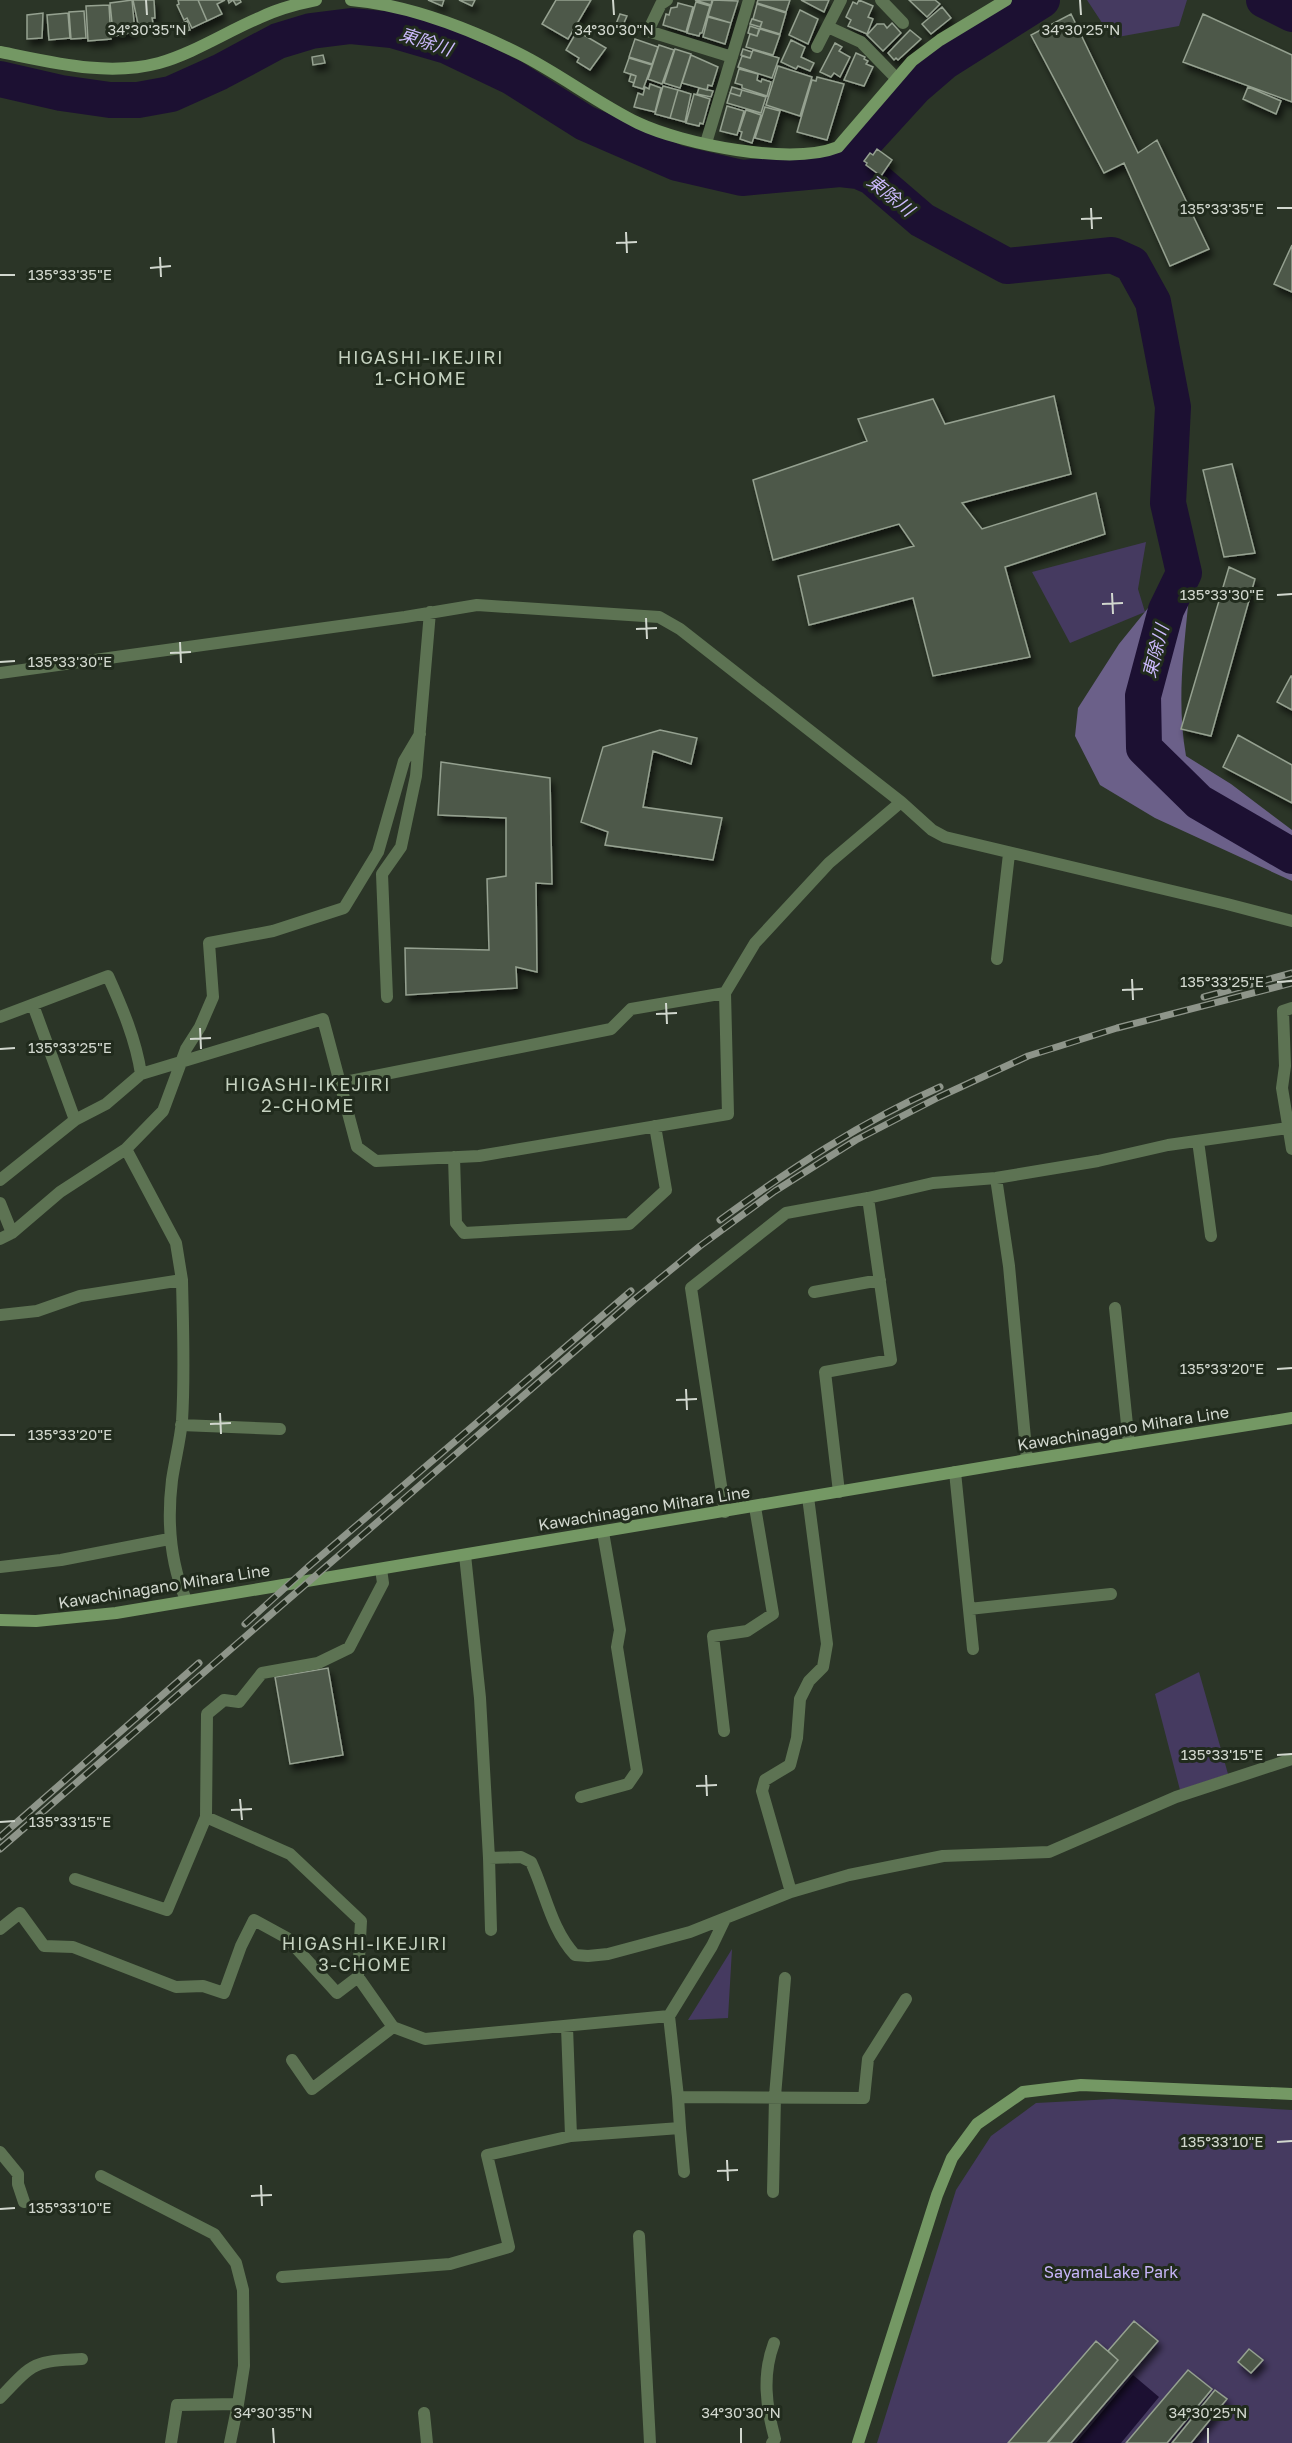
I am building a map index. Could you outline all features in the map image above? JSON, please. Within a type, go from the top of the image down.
[{"type":"street","points":[[0,52],[86,67],[135,68],[160,63],[261,17],[293,5],[316,0]]},
{"type":"street","points":[[351,0],[423,14],[473,33],[543,66],[638,123],[675,136],[761,153],[810,153],[830,150],[844,142],[896,78],[928,49],[1006,0]]},
{"type":"street","points":[[667,0],[662,4],[648,31],[732,57]]},
{"type":"street","points":[[706,143],[749,0]]},
{"type":"street","points":[[817,47],[841,0]]},
{"type":"street","points":[[881,0],[903,23]]},
{"type":"street","points":[[828,27],[861,42],[896,78]]},
{"type":"street","points":[[0,673],[477,605],[659,617],[680,629],[901,802],[932,831],[945,837],[1009,854],[1292,921]]},
{"type":"street","points":[[387,997],[382,874],[400,847],[416,776],[430,612]]},
{"type":"street","points":[[0,1239],[12,1233],[60,1192],[126,1149],[164,1111],[186,1049],[200,1027],[213,997],[209,943],[273,931],[344,908],[378,852],[404,761],[420,734]]},
{"type":"street","points":[[0,1179],[75,1120],[106,1104],[141,1074],[323,1019],[357,1147],[376,1161],[479,1156],[728,1114],[725,993],[755,943],[828,863],[901,802]]},
{"type":"street","points":[[997,959],[1009,854]]},
{"type":"street","points":[[0,1017],[108,976],[121,1004],[138,1054],[141,1074]]},
{"type":"street","points":[[340,1083],[610,1029],[631,1009],[725,993]]},
{"type":"street","points":[[33,1005],[75,1120]]},
{"type":"street","points":[[1292,1008],[1283,1011],[1286,1066],[1282,1088],[1292,1149]]},
{"type":"street","points":[[454,1157],[456,1223],[464,1233],[629,1224],[666,1191],[655,1126]]},
{"type":"street","points":[[725,1512],[691,1288],[786,1213],[933,1183],[996,1178],[1098,1161],[1131,1152],[1288,1128]]},
{"type":"street","points":[[1198,1141],[1211,1236]]},
{"type":"street","points":[[126,1149],[176,1244],[182,1280],[184,1379],[181,1425],[172,1482],[170,1539],[177,1577],[186,1600]]},
{"type":"street","points":[[996,1178],[1009,1266],[1027,1460]]},
{"type":"street","points":[[839,1492],[825,1372],[891,1360],[868,1198]]},
{"type":"street","points":[[0,1203],[12,1233]]},
{"type":"street","points":[[0,1315],[37,1311],[80,1296],[182,1280]]},
{"type":"street","points":[[814,1292],[880,1280]]},
{"type":"street","points":[[1115,1308],[1129,1444]]},
{"type":"street","name":"Kawachinagano Mihara Line","points":[[0,1620],[36,1621],[116,1613],[1027,1460],[1292,1418]]},
{"type":"street","points":[[181,1425],[280,1429]]},
{"type":"street","points":[[955,1472],[973,1649]]},
{"type":"street","points":[[791,1892],[762,1791],[765,1780],[790,1765],[797,1738],[800,1699],[808,1681],[823,1667],[827,1644],[808,1497]]},
{"type":"street","points":[[724,1731],[713,1636],[747,1631],[773,1614],[755,1507]]},
{"type":"street","points":[[581,1797],[628,1784],[637,1771],[617,1647],[620,1630],[603,1532]]},
{"type":"street","points":[[0,1567],[61,1560],[170,1539]]},
{"type":"street","points":[[465,1555],[480,1698],[491,1930]]},
{"type":"street","points":[[75,1879],[167,1910],[206,1817],[207,1714],[224,1700],[239,1702],[262,1673],[318,1663],[349,1648],[383,1583],[381,1569]]},
{"type":"street","points":[[969,1609],[1111,1594]]},
{"type":"street","points":[[489,1858],[521,1857],[531,1862],[551,1915],[565,1944],[575,1955],[608,1954],[690,1932],[791,1892],[849,1875],[943,1856],[1049,1852],[1176,1797],[1292,1759]]},
{"type":"street","points":[[206,1817],[290,1854],[361,1921],[358,1977],[393,2027],[425,2039],[669,2016]]},
{"type":"street","points":[[0,1929],[20,1913],[44,1946],[73,1947],[176,1987],[203,1986],[224,1993],[241,1946],[254,1920],[287,1938],[336,1993],[358,1977]]},
{"type":"street","points":[[684,2172],[669,2016],[712,1946],[725,1919]]},
{"type":"street","points":[[773,2192],[776,2096],[785,1978]]},
{"type":"street","points":[[678,2097],[864,2098],[868,2059],[906,1999]]},
{"type":"street","points":[[292,2060],[312,2089],[393,2027]]},
{"type":"street","points":[[567,2027],[571,2136]]},
{"type":"street","points":[[858,2443],[937,2195],[952,2158],[977,2124],[1023,2092],[1081,2085],[1292,2094]]},
{"type":"street","points":[[282,2277],[450,2264],[509,2247],[487,2155],[571,2136],[680,2128]]},
{"type":"street","points":[[0,2152],[18,2174],[18,2184],[24,2202]]},
{"type":"street","points":[[101,2176],[214,2234],[236,2263],[243,2290],[244,2355],[230,2443]]},
{"type":"street","points":[[639,2236],[650,2443]]},
{"type":"street","points":[[772,2443],[775,2439],[765,2387],[769,2357],[774,2343]]},
{"type":"street","points":[[0,2398],[28,2368],[49,2360],[82,2359]]},
{"type":"street","points":[[171,2443],[177,2405],[238,2404]]},
{"type":"street","points":[[424,2413],[427,2443]]},
{"type":"green space","points":[[1087,0],[1187,0],[1179,26],[1112,38]]},
{"type":"green space","points":[[1146,542],[1138,589],[1145,612],[1070,643],[1032,572]]},
{"type":"green space","points":[[1199,1672],[1228,1774],[1180,1790],[1155,1694]]},
{"type":"green space","points":[[732,1949],[728,2018],[688,2020]]},
{"type":"green space","name":"SayamaLake Park","points":[[1113,2099],[1292,2110],[1292,2443],[877,2443],[956,2190],[991,2136],[1036,2103]]},
{"type":"shaded area","points":[[1161,592],[1188,606],[1181,700],[1186,756],[1231,784],[1292,830],[1292,881],[1155,818],[1100,785],[1075,736],[1078,708],[1119,644]]},
{"type":"shaded area","points":[[1133,2375],[1159,2397],[1121,2443],[1076,2443]]},
{"type":"building","points":[[132,0],[135,32],[115,36],[110,3]]},
{"type":"building","points":[[133,0],[154,0],[153,23],[138,24]]},
{"type":"building","points":[[178,0],[198,0],[207,21],[192,28],[187,18],[184,20],[177,5]]},
{"type":"building","points":[[198,0],[225,0],[217,4],[222,14],[207,21]]},
{"type":"building","points":[[233,0],[240,0],[241,2],[236,5]]},
{"type":"building","points":[[428,0],[444,0],[442,6]]},
{"type":"building","points":[[459,0],[475,0],[472,6]]},
{"type":"building","points":[[556,0],[591,0],[568,39],[542,24]]},
{"type":"building","points":[[695,0],[712,0],[711,5]]},
{"type":"building","points":[[713,0],[738,1],[731,23],[708,16]]},
{"type":"building","points":[[758,0],[790,0],[786,12],[757,3]]},
{"type":"building","points":[[801,0],[829,0],[824,12]]},
{"type":"building","points":[[859,0],[873,6],[868,17],[873,19],[867,34],[848,26],[851,20],[846,17],[853,2],[857,4]]},
{"type":"building","points":[[909,0],[935,0],[940,4],[927,17]]},
{"type":"building","points":[[696,2],[710,6],[699,36],[687,33]]},
{"type":"building","points":[[678,3],[693,7],[686,32],[663,25],[666,14],[669,15],[671,8],[677,7]]},
{"type":"building","points":[[757,4],[786,13],[780,34],[760,28],[762,22],[753,19]]},
{"type":"building","points":[[109,5],[111,39],[88,41],[86,6]]},
{"type":"building","points":[[942,7],[951,18],[931,34],[922,24]]},
{"type":"building","points":[[800,10],[818,19],[808,44],[789,35]]},
{"type":"building","points":[[84,11],[86,38],[71,39],[69,12]]},
{"type":"building","points":[[43,13],[42,38],[27,39],[27,15]]},
{"type":"building","points":[[68,13],[70,38],[49,40],[47,15]]},
{"type":"building","points":[[620,14],[627,16],[620,32],[614,29]]},
{"type":"building","points":[[1071,14],[1138,153],[1157,140],[1209,249],[1170,266],[1124,163],[1104,173],[1031,35]]},
{"type":"building","points":[[1203,14],[1292,55],[1292,102],[1183,62]]},
{"type":"building","points":[[708,17],[731,23],[725,44],[703,37]]},
{"type":"building","points":[[752,19],[762,22],[760,27],[750,24]]},
{"type":"building","points":[[187,21],[190,30],[185,31],[183,23]]},
{"type":"building","points":[[892,23],[901,33],[883,51],[867,35],[877,24],[884,24],[887,28]]},
{"type":"building","points":[[750,26],[759,29],[757,36],[748,33]]},
{"type":"building","points":[[760,29],[780,35],[773,55],[746,47],[750,34],[757,36]]},
{"type":"building","points":[[910,30],[921,39],[898,60],[896,58],[894,60],[888,53]]},
{"type":"building","points":[[577,31],[606,48],[590,70],[577,62],[579,58],[566,50]]},
{"type":"building","points":[[635,39],[658,47],[652,64],[629,57]]},
{"type":"building","points":[[791,40],[805,47],[801,57],[814,63],[810,71],[798,66],[796,69],[781,62]]},
{"type":"building","points":[[835,43],[842,47],[839,51],[850,57],[840,77],[834,73],[831,77],[820,72]]},
{"type":"building","points":[[659,45],[674,50],[662,84],[648,79]]},
{"type":"building","points":[[675,49],[691,54],[680,88],[664,83]]},
{"type":"building","points":[[743,49],[752,52],[750,58],[741,55]]},
{"type":"building","points":[[753,50],[779,58],[772,78],[738,67],[742,56],[750,58]]},
{"type":"building","points":[[856,53],[865,57],[864,59],[868,61],[866,64],[873,67],[864,86],[844,80]]},
{"type":"building","points":[[323,55],[325,63],[313,65],[312,57]]},
{"type":"building","points":[[691,55],[718,67],[712,86],[708,85],[707,90],[682,83]]},
{"type":"building","points":[[629,58],[652,65],[643,89],[633,86],[636,76],[624,72]]},
{"type":"building","points":[[778,66],[812,77],[800,116],[766,105]]},
{"type":"building","points":[[739,69],[758,74],[757,80],[761,82],[762,79],[771,82],[767,96],[742,88],[742,85],[735,83]]},
{"type":"building","points":[[631,74],[636,76],[634,83],[629,81]]},
{"type":"building","points":[[817,77],[844,84],[827,140],[797,132],[812,80],[816,81]]},
{"type":"building","points":[[650,84],[661,88],[655,112],[634,107],[638,93],[643,95],[645,87],[649,89]]},
{"type":"building","points":[[663,86],[678,90],[670,118],[655,114]]},
{"type":"building","points":[[732,87],[742,90],[740,96],[730,93]]},
{"type":"building","points":[[1248,87],[1281,101],[1276,114],[1243,99]]},
{"type":"building","points":[[699,88],[713,91],[711,97],[697,94]]},
{"type":"building","points":[[678,90],[691,94],[685,122],[670,118]]},
{"type":"building","points":[[742,90],[766,97],[761,113],[727,103],[730,93],[740,96]]},
{"type":"building","points":[[694,94],[710,99],[703,124],[700,123],[699,126],[686,123]]},
{"type":"building","points":[[727,106],[744,111],[737,135],[720,131]]},
{"type":"building","points":[[765,107],[780,111],[771,142],[755,138]]},
{"type":"building","points":[[746,110],[761,115],[752,143],[740,139],[742,132],[739,131]]},
{"type":"building","points":[[877,149],[892,160],[881,176],[864,161],[870,153],[873,155]]},
{"type":"building","points":[[1292,245],[1292,292],[1274,284]]},
{"type":"building","points":[[1054,396],[1071,474],[962,503],[982,529],[1096,493],[1105,534],[1005,567],[1030,657],[933,676],[913,598],[809,625],[798,576],[914,546],[899,524],[773,560],[753,480],[867,441],[858,419],[933,399],[945,424]]},
{"type":"building","points":[[1232,464],[1255,553],[1224,557],[1203,470]]},
{"type":"building","points":[[1229,567],[1255,579],[1211,736],[1181,729]]},
{"type":"building","points":[[1292,676],[1292,710],[1277,702]]},
{"type":"building","points":[[660,730],[697,738],[691,764],[653,751],[643,807],[722,818],[713,860],[605,845],[608,832],[581,822],[603,747]]},
{"type":"building","points":[[1238,735],[1292,765],[1292,803],[1223,767]]},
{"type":"building","points":[[441,762],[550,778],[552,884],[536,883],[537,972],[516,967],[517,988],[406,995],[405,948],[489,950],[487,879],[506,876],[506,818],[438,815]]},
{"type":"building","points":[[328,1668],[343,1755],[290,1764],[275,1677]]},
{"type":"building","points":[[1134,2321],[1158,2341],[1071,2443],[1048,2443],[1118,2360],[1108,2351]]},
{"type":"building","points":[[1096,2341],[1118,2360],[1047,2443],[1008,2443]]},
{"type":"building","points":[[1249,2349],[1263,2360],[1251,2373],[1238,2362]]},
{"type":"building","points":[[1188,2370],[1212,2389],[1167,2443],[1126,2443]]},
{"type":"building","points":[[1215,2390],[1227,2399],[1191,2443],[1172,2443]]},
{"type":"waterway","points":[[840,169],[915,87],[944,62],[1042,0]]},
{"type":"waterway","points":[[1264,0],[1292,14]]},
{"type":"waterway","name":"東除川","points":[[0,79],[61,93],[110,100],[138,100],[171,94],[220,72],[278,41],[311,31],[351,26],[392,30],[447,46],[512,77],[585,123],[677,163],[742,178],[840,169],[858,171],[872,177],[922,220],[1007,266],[1112,255],[1132,264],[1153,302],[1173,407],[1168,503],[1184,573],[1166,610],[1143,696],[1144,748],[1199,802],[1292,856]]},
{"type":"railway","points":[[1204,997],[1292,973]]},
{"type":"railway","points":[[0,1849],[635,1299],[700,1246],[775,1191],[856,1140],[939,1097],[1028,1056],[1117,1028],[1292,983]]},
{"type":"railway","points":[[720,1220],[854,1131],[940,1087]]},
{"type":"railway","points":[[245,1624],[308,1567],[631,1291]]},
{"type":"railway","points":[[0,1837],[199,1663]]},
{"type":"district","name":"HIGASHI-IKEJIRI 1-CHOME","points":[[421,367]]},
{"type":"district","name":"HIGASHI-IKEJIRI 2-CHOME","points":[[308,1094]]},
{"type":"district","name":"HIGASHI-IKEJIRI 3-CHOME","points":[[365,1953]]}]
